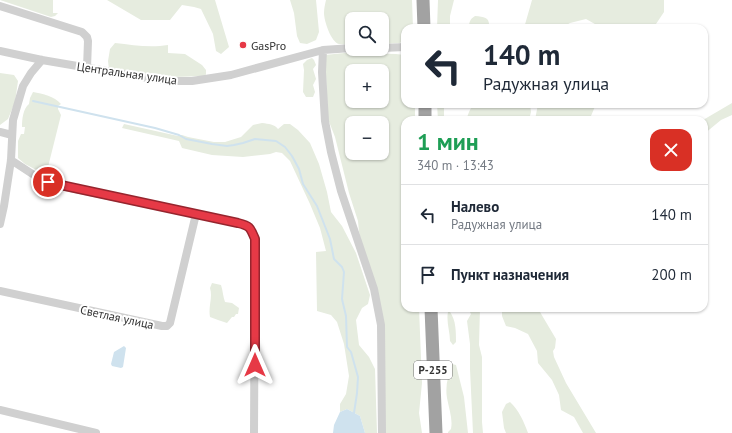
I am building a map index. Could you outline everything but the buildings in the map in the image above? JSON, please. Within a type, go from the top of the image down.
[{"type":"highway","points":[[423,0],[424,24]]},
{"type":"highway","name":"Р-255","points":[[431,312],[436,433]]},
{"type":"street","points":[[0,6],[85,34],[88,41],[87,68]]},
{"type":"street","points":[[389,48],[401,47]]},
{"type":"street","name":"Центральная улица","points":[[0,51],[42,60],[148,78],[171,81],[192,81],[231,75],[323,50],[345,48]]},
{"type":"street","points":[[323,50],[322,72],[325,121],[331,152],[341,191],[374,289],[381,325],[382,433]]},
{"type":"street","points":[[0,224],[11,160],[13,120],[23,86],[31,73],[42,60]]},
{"type":"street","points":[[0,132],[12,135]]},
{"type":"street","points":[[11,160],[40,179],[56,184],[238,223],[248,226],[252,230],[255,239],[254,433]]},
{"type":"street","name":"Светлая улица","points":[[0,291],[167,326],[170,323],[196,214]]},
{"type":"street","points":[[0,410],[96,433]]},
{"type":"shaded area","points":[[0,0],[53,0],[53,13],[58,13],[51,17]]},
{"type":"shaded area","points":[[107,0],[215,0],[229,47],[221,54],[216,51],[213,34],[201,9],[182,5],[170,20],[141,20]]},
{"type":"shaded area","points":[[290,0],[316,0],[319,32],[316,40],[307,44],[300,43],[297,36],[294,13]]},
{"type":"shaded area","points":[[326,0],[412,0],[413,24],[401,24],[401,42],[389,44],[389,12],[345,12],[345,44],[339,44],[331,35],[325,21],[324,13]]},
{"type":"shaded area","points":[[438,0],[454,0],[450,16],[450,24],[437,24]]},
{"type":"shaded area","points":[[532,0],[664,0],[664,12],[656,24],[595,24],[586,19],[568,24],[525,24]]},
{"type":"shaded area","points":[[475,16],[486,18],[489,24],[469,24]]},
{"type":"shaded area","points":[[115,43],[148,46],[168,45],[168,53],[185,54],[202,65],[206,70],[206,74],[205,76],[173,77],[109,69],[108,61],[110,49]]},
{"type":"shaded area","points":[[344,53],[345,56],[401,55],[401,108],[415,108],[415,116],[401,116],[401,312],[419,312],[422,383],[419,413],[422,433],[382,433],[378,311],[359,232],[358,221],[349,193],[335,137],[328,119],[325,55]]},
{"type":"shaded area","points":[[312,58],[316,65],[313,69],[316,79],[313,85],[315,92],[313,97],[306,97],[303,92],[303,64]]},
{"type":"shaded area","points":[[0,73],[14,75],[18,81],[15,102],[8,119],[0,125]]},
{"type":"shaded area","points":[[33,92],[52,97],[61,104],[58,106],[61,115],[46,175],[25,164],[18,158],[18,141],[21,134],[24,134],[25,127],[22,127],[23,114],[29,104]]},
{"type":"shaded area","points":[[732,103],[732,115],[721,120],[708,131],[708,117]]},
{"type":"shaded area","points":[[437,108],[444,108],[444,116],[438,116]]},
{"type":"shaded area","points":[[471,108],[530,108],[531,112],[530,116],[468,116]]},
{"type":"shaded area","points":[[537,108],[594,108],[591,116],[536,116]]},
{"type":"shaded area","points":[[262,123],[273,125],[278,129],[284,124],[290,124],[310,143],[319,164],[331,212],[342,226],[356,253],[370,295],[368,304],[362,308],[356,320],[359,345],[369,357],[375,369],[377,433],[365,433],[360,416],[347,409],[340,412],[340,404],[346,394],[349,376],[344,344],[337,322],[331,315],[317,311],[316,252],[326,251],[320,228],[290,161],[282,153],[276,152],[243,157],[212,155],[182,148],[179,141],[122,128],[124,124],[178,136],[182,135],[214,142],[225,142],[241,137],[253,125]]},
{"type":"shaded area","points":[[212,283],[221,285],[225,302],[232,303],[239,308],[238,314],[232,317],[227,323],[210,317],[210,288]]},
{"type":"shaded area","points":[[448,312],[452,315],[455,326],[456,342],[453,345],[450,341],[447,319]]},
{"type":"shaded area","points":[[470,312],[480,312],[479,345],[482,357],[483,433],[473,433],[470,344],[467,321],[471,314]]},
{"type":"shaded area","points":[[502,312],[540,312],[556,339],[555,348],[553,351],[554,357],[566,383],[596,433],[583,433],[574,417],[561,410],[559,395],[552,380],[538,363],[537,351],[528,334],[506,326]]},
{"type":"shaded area","points":[[452,364],[456,365],[464,397],[468,433],[448,433],[451,429],[452,421],[446,389]]},
{"type":"shaded area","points":[[510,402],[519,412],[528,433],[506,433],[502,412],[506,404]]},
{"type":"water","points":[[124,346],[126,348],[123,367],[112,366],[111,364],[114,352]]},
{"type":"water","points":[[347,409],[360,416],[365,433],[333,433],[334,425],[340,412]]},
{"type":"waterway","points":[[33,101],[155,128],[179,135],[186,139],[212,144],[227,146],[255,139],[276,141],[285,147],[292,156],[299,169],[303,184],[317,206],[330,239],[334,259],[342,267],[344,272],[342,299],[346,316],[347,347],[351,352],[358,377],[354,413]]},
{"type":"place","name":"GasPro","points":[[243,45]]},
{"type":"route","points":[[48,182],[248,226],[252,230],[255,239],[255,365]]}]
